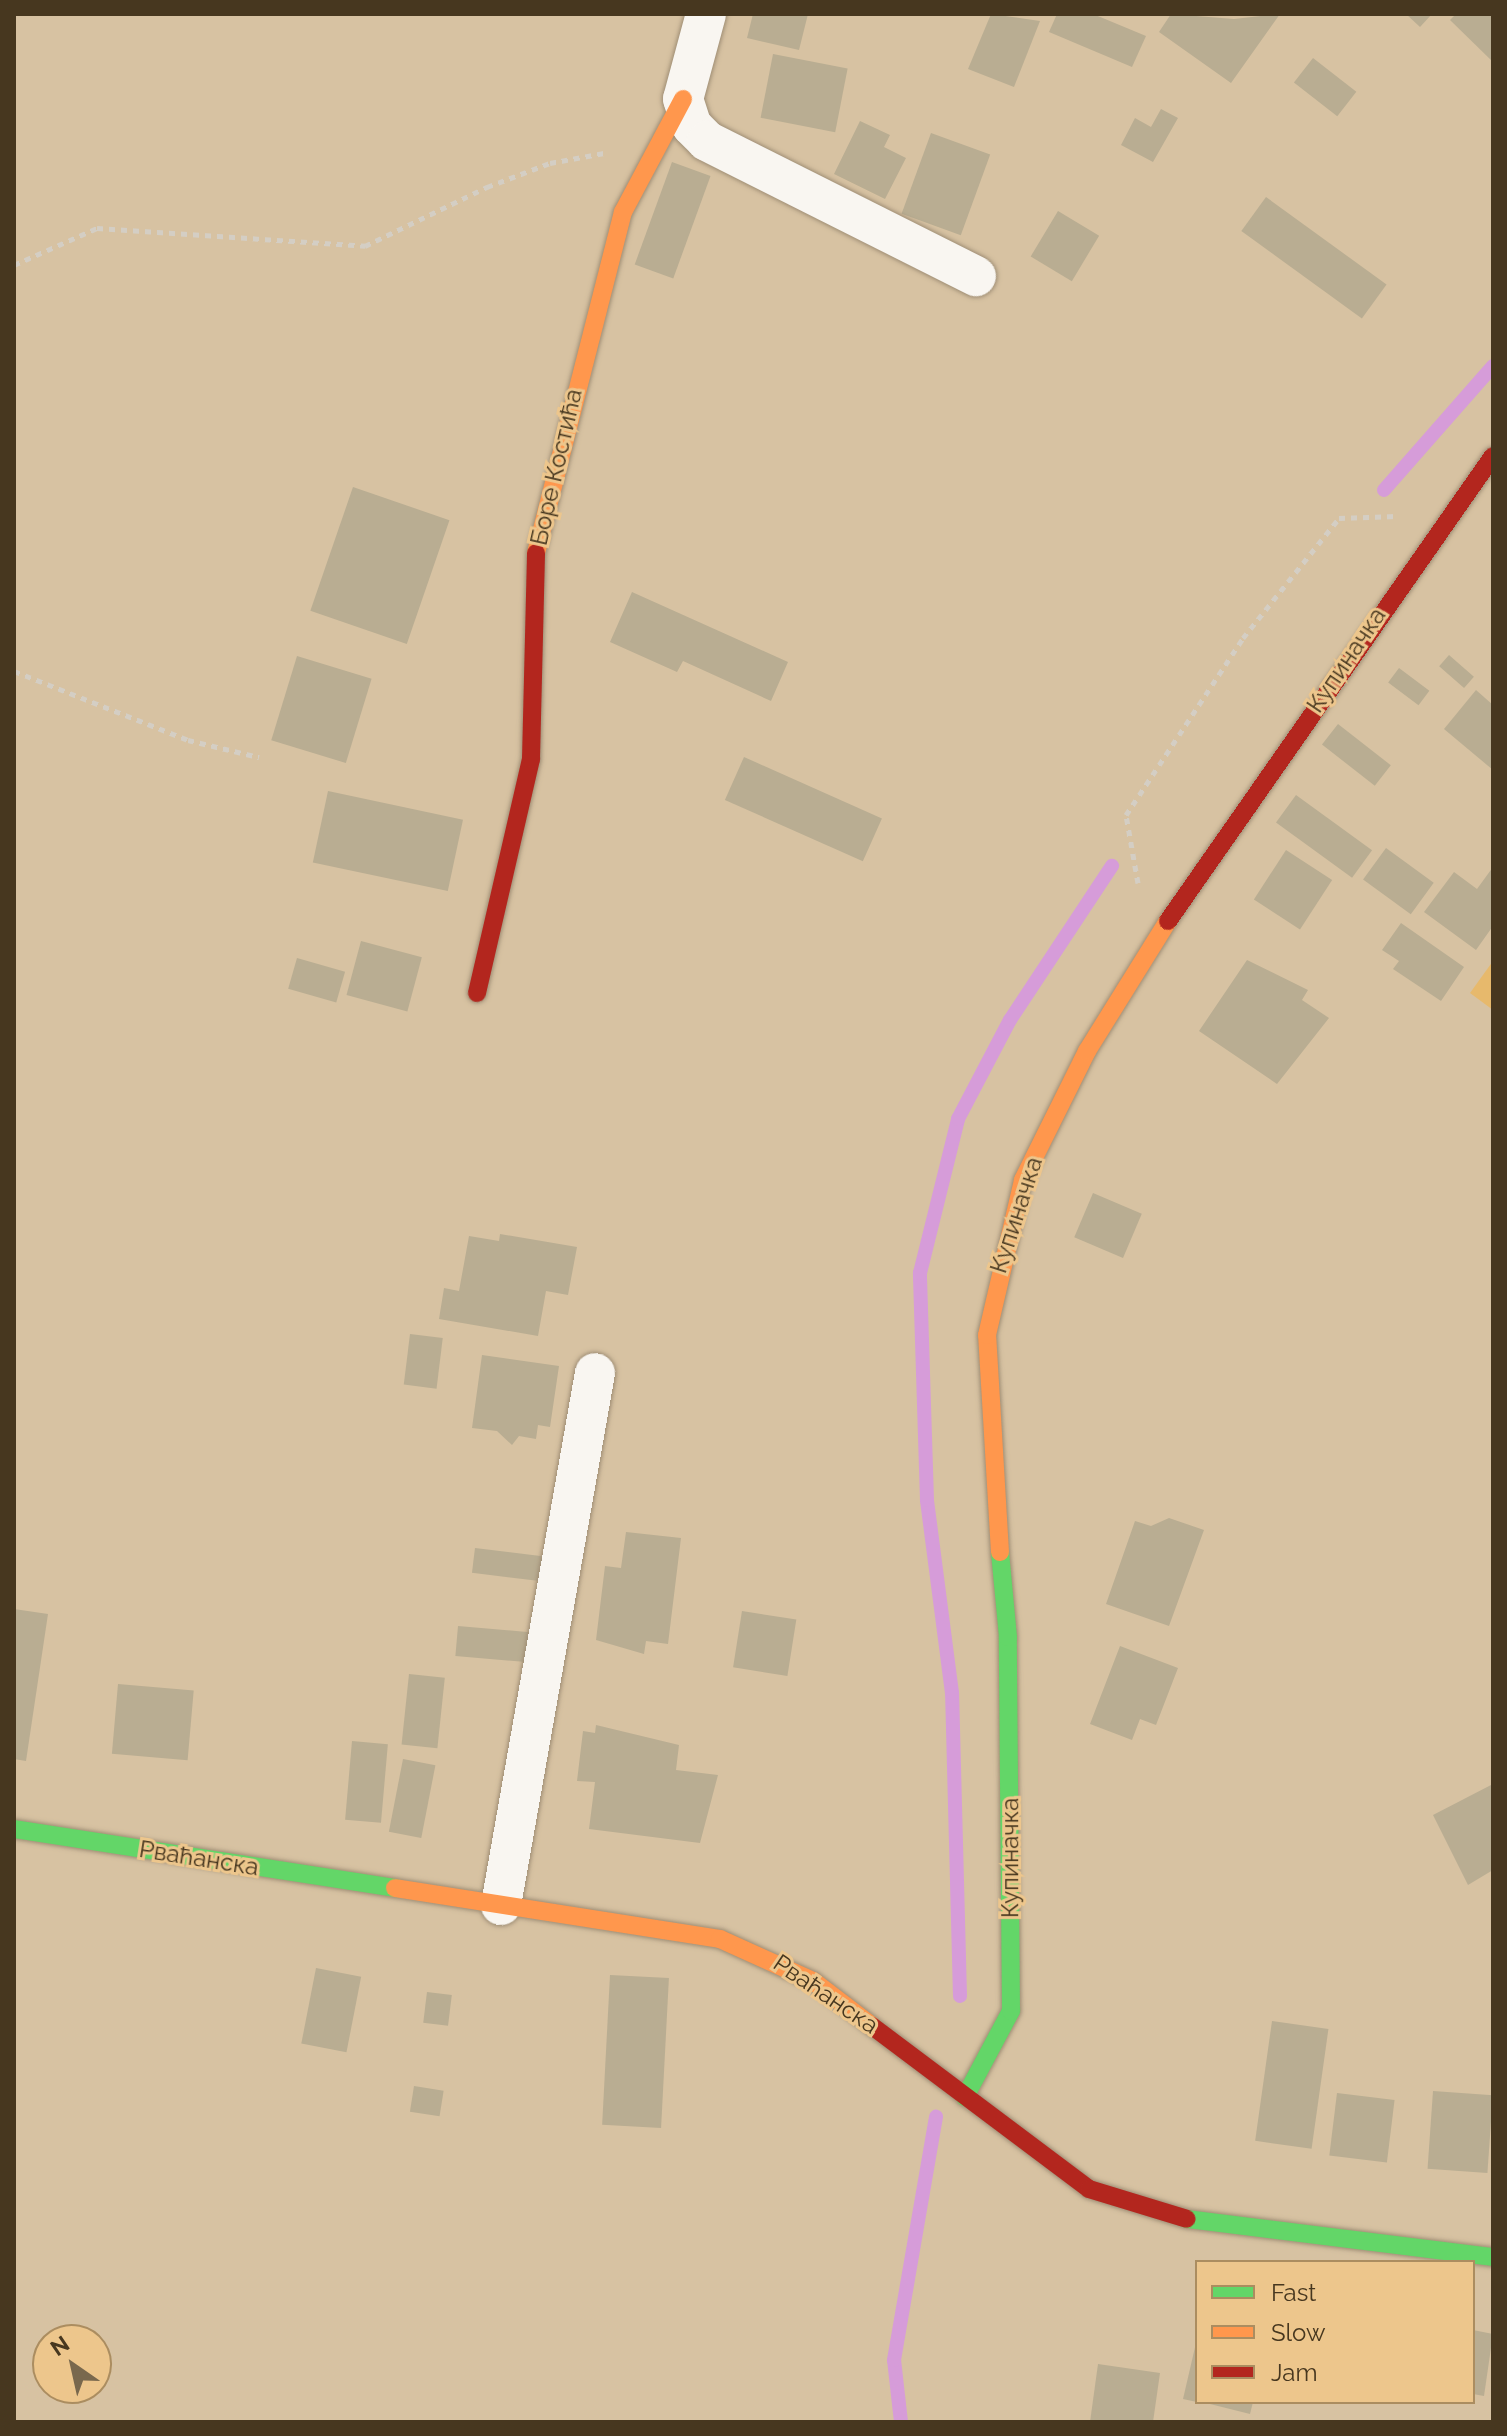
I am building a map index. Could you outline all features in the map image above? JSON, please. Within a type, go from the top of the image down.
[{"type":"street","name":"Боре Костића","points":[[477,993],[531,759],[536,533],[623,212],[656,144],[683,99],[706,14]]},
{"type":"street","points":[[683,99],[692,126],[707,141],[976,276]]},
{"type":"street","name":"Купиначка","points":[[965,2097],[1011,2011],[1008,1637],[987,1335],[1023,1180],[1087,1051],[1168,921],[1493,456]]},
{"type":"street","points":[[501,1905],[595,1373]]},
{"type":"street","name":"Рваћанска","points":[[14,1829],[720,1939],[765,1953],[813,1981],[1057,2170],[1116,2199],[1189,2220],[1493,2257]]},
{"type":"path","points":[[14,265],[97,228],[365,246],[550,163],[656,144]]},
{"type":"path","points":[[1134,893],[1140,879],[1126,815],[1243,638],[1339,518],[1409,515]]},
{"type":"path","points":[[14,671],[188,740],[259,757]]},
{"type":"shaded area","points":[[1493,961],[1493,1010],[1470,993]]},
{"type":"building","points":[[753,14],[808,14],[799,50],[747,38]]},
{"type":"building","points":[[991,14],[1040,21],[1014,87],[968,69]]},
{"type":"building","points":[[1057,14],[1093,14],[1146,36],[1132,67],[1049,32]]},
{"type":"building","points":[[1171,14],[1234,19],[1280,14],[1231,83],[1159,32]]},
{"type":"building","points":[[1406,14],[1432,14],[1420,27]]},
{"type":"building","points":[[1456,14],[1493,14],[1493,62],[1450,20]]},
{"type":"building","points":[[773,54],[848,69],[835,132],[761,118]]},
{"type":"building","points":[[1313,58],[1356,92],[1337,116],[1294,82]]},
{"type":"building","points":[[1161,109],[1178,118],[1153,162],[1121,145],[1135,118],[1151,127]]},
{"type":"building","points":[[860,121],[890,135],[884,147],[906,158],[885,199],[834,174]]},
{"type":"building","points":[[931,133],[990,155],[961,235],[902,214]]},
{"type":"building","points":[[672,162],[711,176],[673,278],[635,264]]},
{"type":"building","points":[[1266,197],[1387,285],[1362,319],[1241,231]]},
{"type":"building","points":[[1058,211],[1099,236],[1072,281],[1031,256]]},
{"type":"building","points":[[353,487],[449,520],[407,644],[310,611]]},
{"type":"building","points":[[632,592],[788,662],[771,701],[683,661],[677,672],[610,642]]},
{"type":"building","points":[[1449,655],[1474,677],[1464,688],[1439,666]]},
{"type":"building","points":[[297,656],[372,679],[346,763],[271,740]]},
{"type":"building","points":[[1399,668],[1429,691],[1419,705],[1388,682]]},
{"type":"building","points":[[1476,690],[1493,705],[1493,770],[1444,729]]},
{"type":"building","points":[[1338,724],[1391,765],[1375,786],[1322,744]]},
{"type":"building","points":[[744,757],[882,818],[863,861],[725,800]]},
{"type":"building","points":[[328,791],[463,820],[448,891],[313,862]]},
{"type":"building","points":[[1296,795],[1372,850],[1352,878],[1276,823]]},
{"type":"building","points":[[1386,848],[1434,883],[1411,914],[1363,880]]},
{"type":"building","points":[[1286,850],[1332,880],[1300,929],[1254,899]]},
{"type":"building","points":[[1493,867],[1493,926],[1476,950],[1424,912],[1454,872],[1477,889]]},
{"type":"building","points":[[1401,923],[1464,967],[1441,1001],[1393,969],[1399,961],[1382,950]]},
{"type":"building","points":[[361,941],[422,957],[407,1011],[347,995]]},
{"type":"building","points":[[297,958],[345,972],[336,1003],[288,989]]},
{"type":"building","points":[[1247,960],[1308,990],[1302,1000],[1329,1018],[1277,1084],[1199,1031]]},
{"type":"building","points":[[1093,1193],[1142,1214],[1123,1258],[1074,1237]]},
{"type":"building","points":[[500,1234],[577,1247],[568,1295],[546,1291],[538,1336],[439,1319],[444,1288],[459,1291],[469,1236],[499,1241]]},
{"type":"building","points":[[410,1334],[443,1338],[437,1389],[404,1385]]},
{"type":"building","points":[[482,1355],[559,1366],[550,1427],[538,1425],[536,1439],[519,1436],[512,1445],[497,1431],[472,1428]]},
{"type":"building","points":[[1169,1518],[1204,1530],[1169,1626],[1106,1604],[1135,1521],[1151,1526]]},
{"type":"building","points":[[626,1532],[681,1538],[668,1644],[646,1641],[644,1654],[596,1640],[605,1566],[621,1568]]},
{"type":"building","points":[[475,1548],[544,1557],[541,1581],[472,1573]]},
{"type":"building","points":[[14,1609],[48,1614],[26,1761],[14,1759]]},
{"type":"building","points":[[742,1611],[796,1620],[787,1676],[733,1667]]},
{"type":"building","points":[[458,1626],[541,1633],[538,1663],[455,1656]]},
{"type":"building","points":[[1120,1646],[1178,1668],[1156,1725],[1140,1719],[1132,1740],[1090,1724]]},
{"type":"building","points":[[409,1674],[445,1678],[437,1748],[402,1745]]},
{"type":"building","points":[[118,1684],[194,1691],[188,1760],[112,1754]]},
{"type":"building","points":[[596,1725],[679,1745],[676,1770],[718,1775],[700,1843],[589,1829],[595,1782],[577,1781],[583,1731],[595,1733]]},
{"type":"building","points":[[352,1741],[388,1744],[381,1823],[345,1820]]},
{"type":"building","points":[[403,1759],[435,1765],[421,1838],[389,1832]]},
{"type":"building","points":[[1493,1784],[1493,1870],[1468,1885],[1433,1815]]},
{"type":"building","points":[[316,1968],[361,1977],[346,2052],[301,2044]]},
{"type":"building","points":[[610,1975],[669,1978],[661,2128],[602,2125]]},
{"type":"building","points":[[427,1992],[452,1995],[448,2026],[423,2023]]},
{"type":"building","points":[[1272,2021],[1328,2029],[1312,2149],[1255,2141]]},
{"type":"building","points":[[414,2086],[444,2091],[440,2116],[410,2112]]},
{"type":"building","points":[[1433,2091],[1493,2095],[1487,2173],[1428,2169]]},
{"type":"building","points":[[1337,2093],[1395,2100],[1387,2163],[1329,2156]]},
{"type":"building","points":[[1475,2330],[1493,2334],[1484,2396],[1475,2394]]},
{"type":"building","points":[[1195,2347],[1195,2402],[1183,2399]]},
{"type":"building","points":[[1098,2364],[1160,2373],[1153,2422],[1090,2422]]},
{"type":"building","points":[[1210,2404],[1252,2404],[1250,2414]]},
{"type":"waterway","points":[[1384,490],[1493,366]]},
{"type":"waterway","points":[[960,1996],[952,1693],[927,1500],[920,1273],[958,1119],[1010,1020],[1112,866]]},
{"type":"waterway","points":[[901,2422],[894,2360],[936,2117]]},
{"type":"traffic: fast","points":[[965,2097],[1011,2011],[1008,1637],[1000,1552]]},
{"type":"traffic: fast","points":[[14,1829],[395,1888]]},
{"type":"traffic: fast","points":[[1187,2219],[1493,2257]]},
{"type":"traffic: slow","points":[[536,553],[623,212],[683,99]]},
{"type":"traffic: slow","points":[[1000,1552],[987,1335],[1023,1180],[1087,1051],[1168,921]]},
{"type":"traffic: slow","points":[[395,1888],[720,1939],[813,1981],[872,2026]]},
{"type":"traffic: jam","points":[[1168,921],[1493,456]]},
{"type":"traffic: jam","points":[[477,993],[531,759],[536,553]]},
{"type":"traffic: jam","points":[[872,2026],[1089,2189],[1187,2219]]}]
